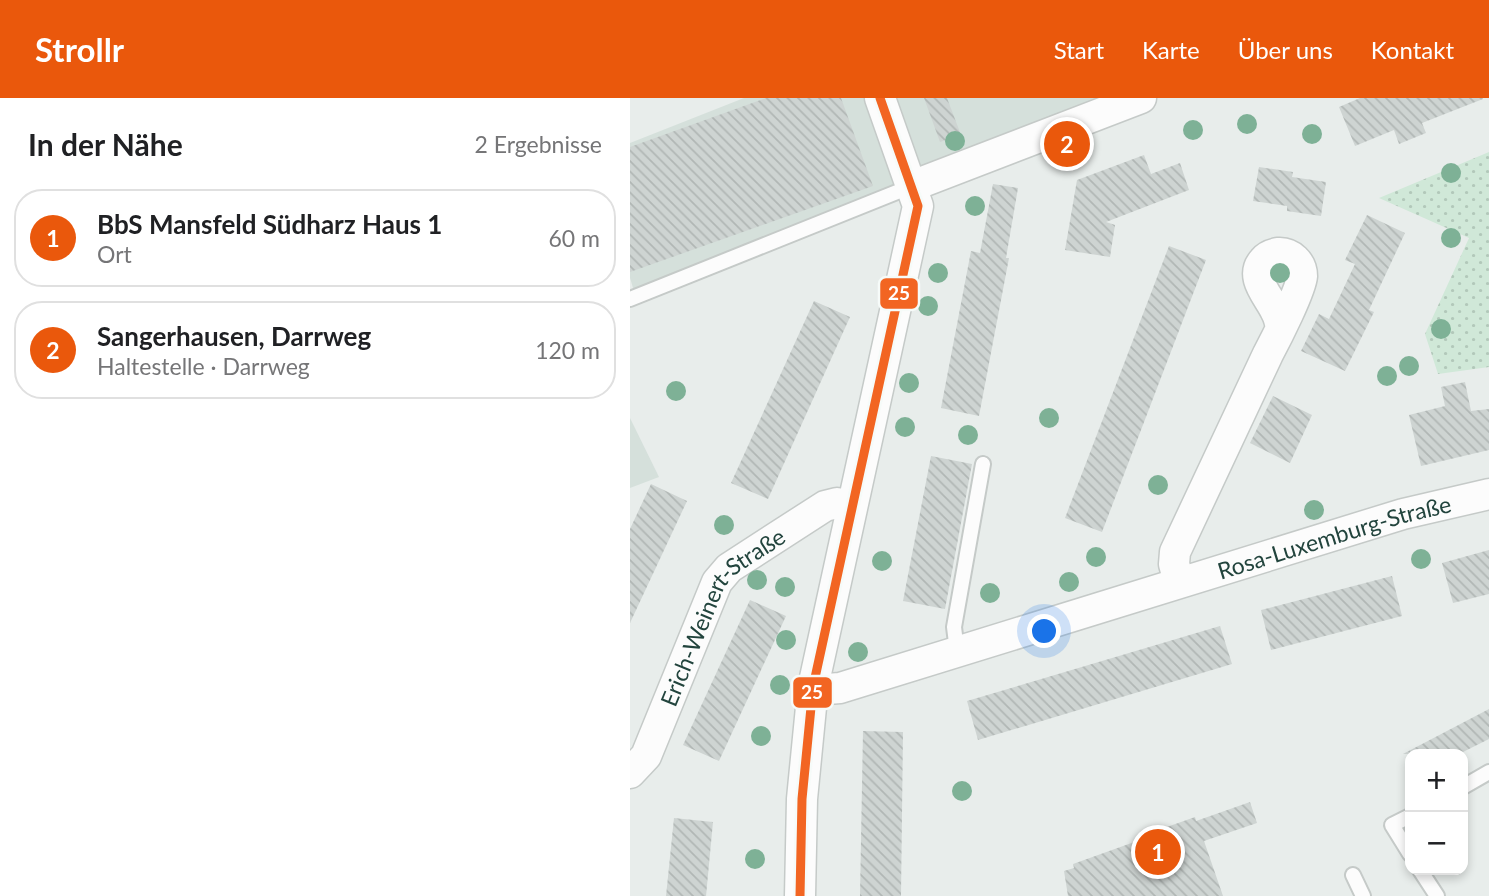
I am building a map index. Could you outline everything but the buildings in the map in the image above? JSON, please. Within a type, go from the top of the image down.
[{"type":"street","points":[[800,896],[802,799],[813,687],[918,206],[880,98]]},
{"type":"street","points":[[912,186],[1142,98]]},
{"type":"street","points":[[1179,582],[1174,564],[1175,552],[1281,328]]},
{"type":"street","name":"Rosa-Luxemburg-Straße","points":[[813,687],[841,688],[1403,514],[1489,494]]},
{"type":"street","name":"Erich-Weinert-Straße","points":[[630,773],[646,756],[717,582],[730,568],[825,506],[837,503],[852,505]]},
{"type":"lane","points":[[630,299],[912,186]]},
{"type":"lane","points":[[957,651],[954,627],[983,464]]},
{"type":"lane","points":[[1468,784],[1489,772]]},
{"type":"lane","points":[[1405,818],[1392,825],[1405,846]]},
{"type":"lane","points":[[1353,875],[1363,896]]},
{"type":"lane","points":[[1423,875],[1437,896]]},
{"type":"shaded area","points":[[744,98],[1141,98],[634,291],[630,278],[630,143]]},
{"type":"shaded area","points":[[630,418],[659,477],[630,488]]},
{"type":"green space","points":[[1489,152],[1489,367],[1438,374],[1425,334],[1469,238],[1379,198]]},
{"type":"transit line","name":"25","points":[[800,896],[802,799],[813,687],[918,206],[880,98]]},
{"type":"place","name":"Sangerhausen, Darrweg","points":[[1067,144]]},
{"type":"place","name":"BbS Mansfeld Südharz Haus 1","points":[[1158,852]]}]
